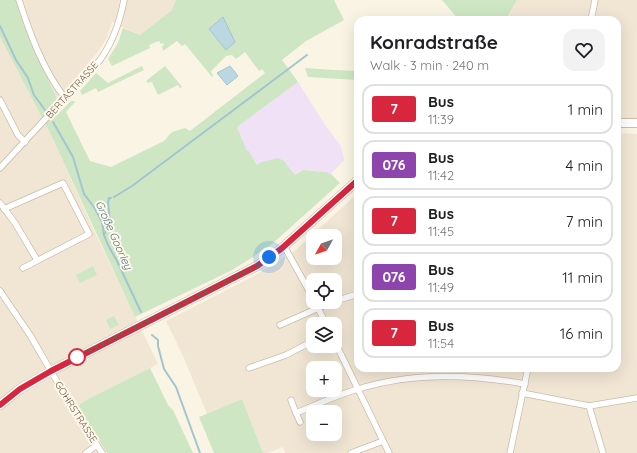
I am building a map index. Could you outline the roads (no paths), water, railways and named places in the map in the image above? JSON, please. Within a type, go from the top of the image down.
[{"type":"main road","points":[[621,123],[637,123]]},
{"type":"main road","points":[[0,405],[20,389],[51,371],[257,266],[284,246],[354,184]]},
{"type":"street","points":[[19,0],[35,44],[54,84],[65,98]]},
{"type":"street","name":"BERTASTRASSE","points":[[0,168],[97,64],[111,44],[124,0]]},
{"type":"street","points":[[592,16],[595,0]]},
{"type":"street","points":[[0,100],[18,135],[25,142]]},
{"type":"street","points":[[4,209],[63,183],[89,234],[23,268]]},
{"type":"street","points":[[0,203],[37,260]]},
{"type":"street","points":[[284,246],[306,285]]},
{"type":"street","name":"GOHRSTRASSE","points":[[0,291],[30,335],[73,409],[102,453]]},
{"type":"street","points":[[342,299],[354,295]]},
{"type":"street","points":[[280,325],[310,309]]},
{"type":"street","points":[[249,368],[286,354],[306,344]]},
{"type":"street","points":[[340,353],[389,453]]},
{"type":"street","points":[[510,453],[527,372]]},
{"type":"street","points":[[296,413],[358,389],[391,381],[425,377],[484,377],[524,384]]},
{"type":"street","points":[[522,393],[589,406],[637,398]]},
{"type":"street","points":[[291,400],[300,422]]},
{"type":"street","points":[[589,406],[603,453]]},
{"type":"street","points":[[351,453],[383,441]]},
{"type":"street","points":[[86,453],[97,445]]},
{"type":"water","points":[[223,17],[235,42],[226,50],[209,29]]},
{"type":"water","points":[[230,66],[238,76],[227,85],[217,73]]},
{"type":"waterway","name":"Große Goorley","points":[[0,26],[16,60],[28,78],[34,95],[45,110]]},
{"type":"waterway","points":[[114,197],[132,186],[307,55]]},
{"type":"waterway","name":"Große Goorley","points":[[53,122],[73,157],[84,194],[94,207],[102,222],[104,235],[108,245],[141,312]]},
{"type":"waterway","points":[[104,235],[110,220],[108,202],[109,198],[111,198]]},
{"type":"waterway","name":"Große Goorley","points":[[152,335],[158,340],[158,346],[164,369],[176,387],[200,453]]}]
